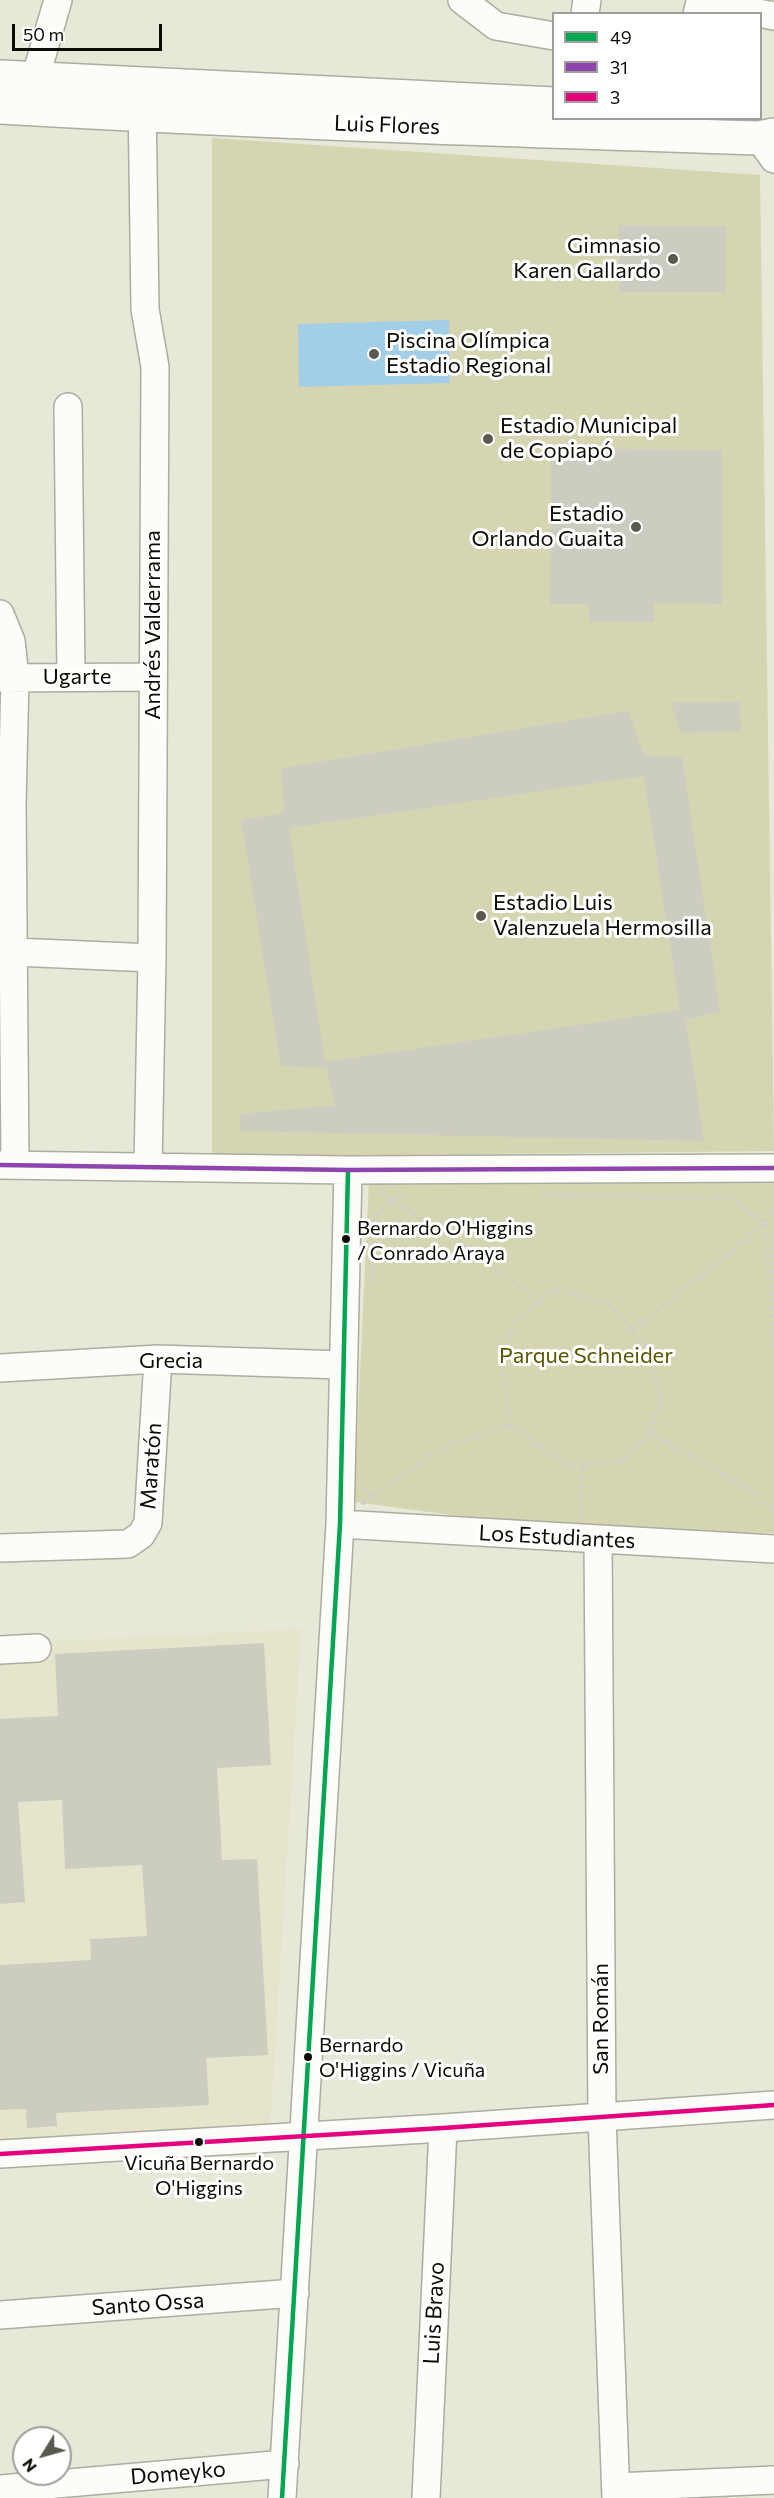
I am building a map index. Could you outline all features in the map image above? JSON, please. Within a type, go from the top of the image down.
[{"type":"main road","name":"Luis Flores","points":[[0,76],[35,79],[142,100],[768,134]]},
{"type":"main road","name":"Luis Flores","points":[[0,107],[142,100],[552,104]]},
{"type":"street","points":[[35,79],[58,0]]},
{"type":"street","points":[[462,0],[496,26],[552,36]]},
{"type":"street","points":[[698,12],[700,2],[753,12]]},
{"type":"street","name":"Andrés Valderrama","points":[[142,100],[145,309],[155,367],[152,958],[148,1167]]},
{"type":"street","points":[[68,407],[71,677]]},
{"type":"street","points":[[0,614],[12,641],[7,677],[6,804],[15,952],[8,1010],[8,1165],[348,1170],[774,1168]]},
{"type":"street","name":"Ugarte","points":[[7,677],[153,676]]},
{"type":"street","points":[[15,952],[152,958]]},
{"type":"street","points":[[282,2498],[340,1524],[348,1170]]},
{"type":"street","name":"Grecia","points":[[0,1368],[158,1359],[343,1365]]},
{"type":"street","name":"Maratón","points":[[0,1548],[128,1544],[141,1535],[148,1523],[158,1359]]},
{"type":"street","name":"Los Estudiantes","points":[[340,1524],[774,1549]]},
{"type":"street","name":"San Román","points":[[598,1539],[602,2117],[616,2492]]},
{"type":"street","points":[[0,1650],[37,1648]]},
{"type":"street","points":[[0,2154],[443,2128],[774,2105]]},
{"type":"street","name":"Luis Bravo","points":[[426,2498],[443,2128]]},
{"type":"street","name":"Santo Ossa","points":[[0,2315],[295,2293]]},
{"type":"street","name":"Domeyko","points":[[0,2489],[285,2464]]},
{"type":"street","points":[[616,2492],[774,2480]]},
{"type":"path","points":[[371,1287],[375,1217],[403,1192]]},
{"type":"path","points":[[531,1194],[730,1198],[766,1223]]},
{"type":"path","points":[[392,1201],[476,1252],[539,1301]]},
{"type":"path","points":[[633,1331],[766,1223],[774,1206]]},
{"type":"path","points":[[766,1223],[774,1348]]},
{"type":"path","points":[[559,1288],[610,1306],[633,1331],[648,1348],[661,1402],[649,1433],[619,1462],[567,1465],[511,1425],[502,1370],[515,1319],[559,1288]]},
{"type":"path","points":[[372,1495],[446,1446],[511,1425]]},
{"type":"path","points":[[649,1433],[751,1490],[774,1512]]},
{"type":"path","points":[[582,1464],[580,1525],[598,1539]]},
{"type":"path","points":[[359,1484],[385,1507]]},
{"type":"shaded area","points":[[301,1629],[270,2130],[0,2143],[0,1644]]},
{"type":"green space","name":"Estadio Municipal de Copiapó","points":[[212,138],[760,175],[774,1151],[212,1157]]},
{"type":"green space","name":"Parque Schneider","points":[[369,1181],[774,1182],[774,1533],[580,1532],[354,1502]]},
{"type":"water","name":"Piscina Olímpica Estadio Regional","points":[[449,320],[450,383],[299,387],[298,324]]},
{"type":"building","name":"Gimnasio Karen Gallardo","points":[[619,225],[726,226],[726,292],[619,292]]},
{"type":"building","name":"Estadio Orlando Guaita","points":[[551,448],[722,450],[722,604],[654,603],[654,622],[589,622],[589,604],[550,604]]},
{"type":"building","points":[[740,702],[741,731],[681,733],[671,703]]},
{"type":"building","points":[[628,711],[644,755],[682,757],[720,1012],[686,1020],[704,1141],[240,1131],[240,1114],[335,1105],[325,1063],[326,1068],[281,1066],[241,820],[284,813],[282,768]],"holes":[[[644,776],[680,1010],[325,1062],[289,828]]]},
{"type":"building","points":[[264,1643],[271,1765],[217,1768],[222,1860],[257,1859],[268,2055],[206,2058],[209,2105],[56,2113],[57,2126],[27,2128],[26,2109],[0,2110],[0,1965],[91,1960],[90,1939],[147,1936],[142,1865],[65,1869],[62,1800],[18,1802],[25,1902],[0,1904],[0,1719],[58,1716],[55,1654]]},
{"type":"transit line","name":"31","points":[[0,1165],[348,1170],[774,1168]]},
{"type":"transit line","name":"49","points":[[282,2498],[340,1524],[348,1170]]},
{"type":"transit line","name":"3","points":[[0,2154],[443,2128],[774,2105]]},
{"type":"place","name":"Gimnasio Karen Gallardo","points":[[673,259]]},
{"type":"place","name":"Piscina Olímpica Estadio Regional","points":[[374,354]]},
{"type":"place","name":"Estadio Municipal de Copiapó","points":[[488,439]]},
{"type":"place","name":"Estadio Orlando Guaita","points":[[636,527]]},
{"type":"place","name":"Estadio Luis Valenzuela Hermosilla","points":[[481,916]]},
{"type":"place","name":"Bernardo O'Higgins / Conrado Araya","points":[[346,1239]]},
{"type":"place","name":"Bernardo O'Higgins / Vicuña","points":[[308,2057]]},
{"type":"place","name":"Vicuña Bernardo O'Higgins","points":[[199,2142]]}]
